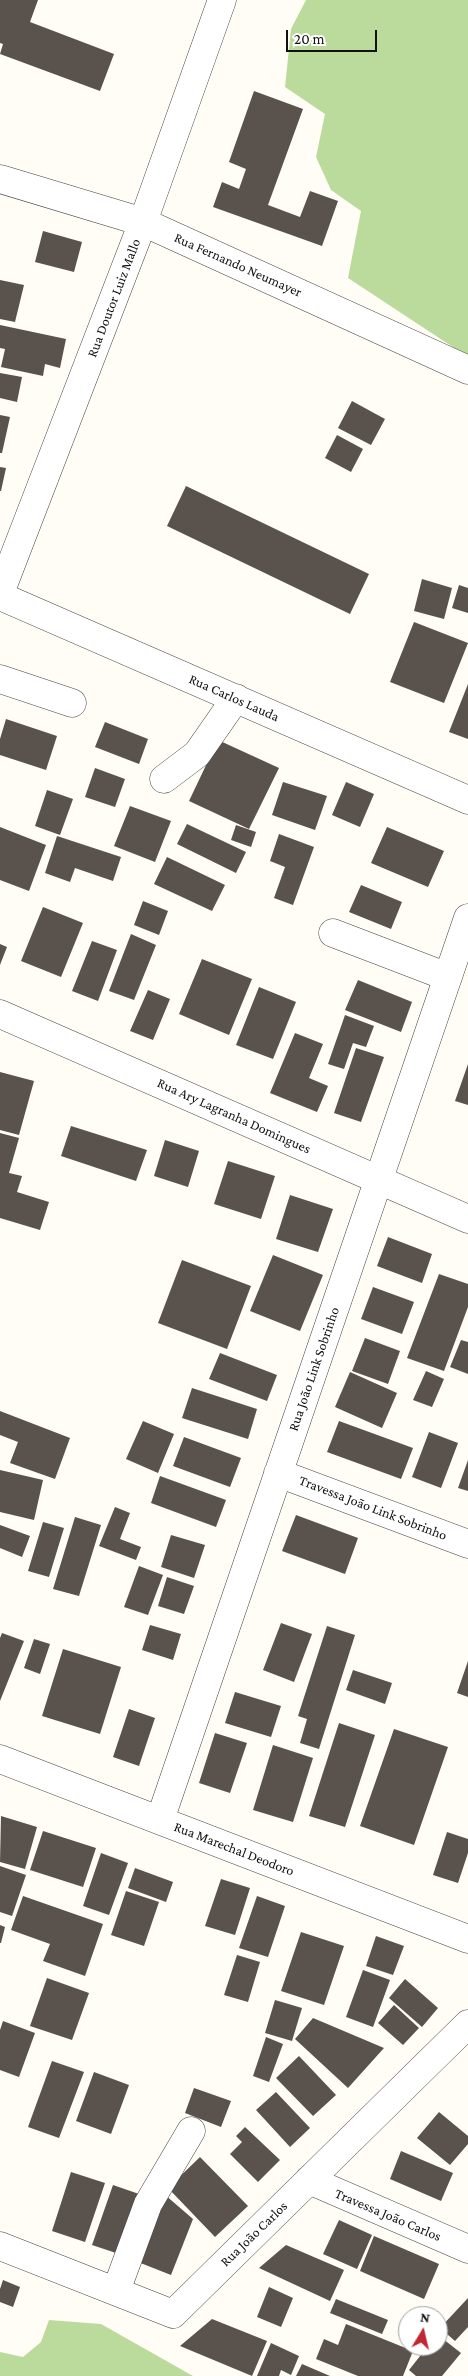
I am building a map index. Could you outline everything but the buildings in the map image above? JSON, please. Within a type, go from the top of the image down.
[{"type":"street","name":"Rua Doutor Luiz Mallo","points":[[0,594],[143,222],[222,0]]},
{"type":"street","name":"Rua Fernando Neumayer","points":[[0,179],[143,222],[468,370]]},
{"type":"street","name":"Rua Carlos Lauda","points":[[0,594],[468,800]]},
{"type":"street","points":[[0,679],[72,703]]},
{"type":"street","points":[[164,779],[197,754],[236,698]]},
{"type":"street","name":"Rua João Link Sobrinho","points":[[160,1820],[468,918]]},
{"type":"street","points":[[333,933],[448,977]]},
{"type":"street","name":"Rua Ary Lagranha Domingues","points":[[0,1014],[468,1219]]},
{"type":"street","name":"Travessa João Link Sobrinho","points":[[278,1473],[468,1544]]},
{"type":"street","name":"Rua Marechal Deodoro","points":[[0,1760],[468,1939]]},
{"type":"street","name":"Rua João Carlos","points":[[0,2246],[173,2314],[468,2024]]},
{"type":"street","points":[[116,2291],[148,2204],[191,2131]]},
{"type":"street","name":"Travessa João Carlos","points":[[309,2180],[468,2250]]},
{"type":"green space","points":[[306,0],[468,0],[468,357],[348,278],[361,211],[331,190],[316,157],[325,114],[285,87],[291,29]]},
{"type":"green space","points":[[49,2320],[101,2324],[193,2376],[0,2376],[0,2352],[23,2357],[41,2342]]}]
